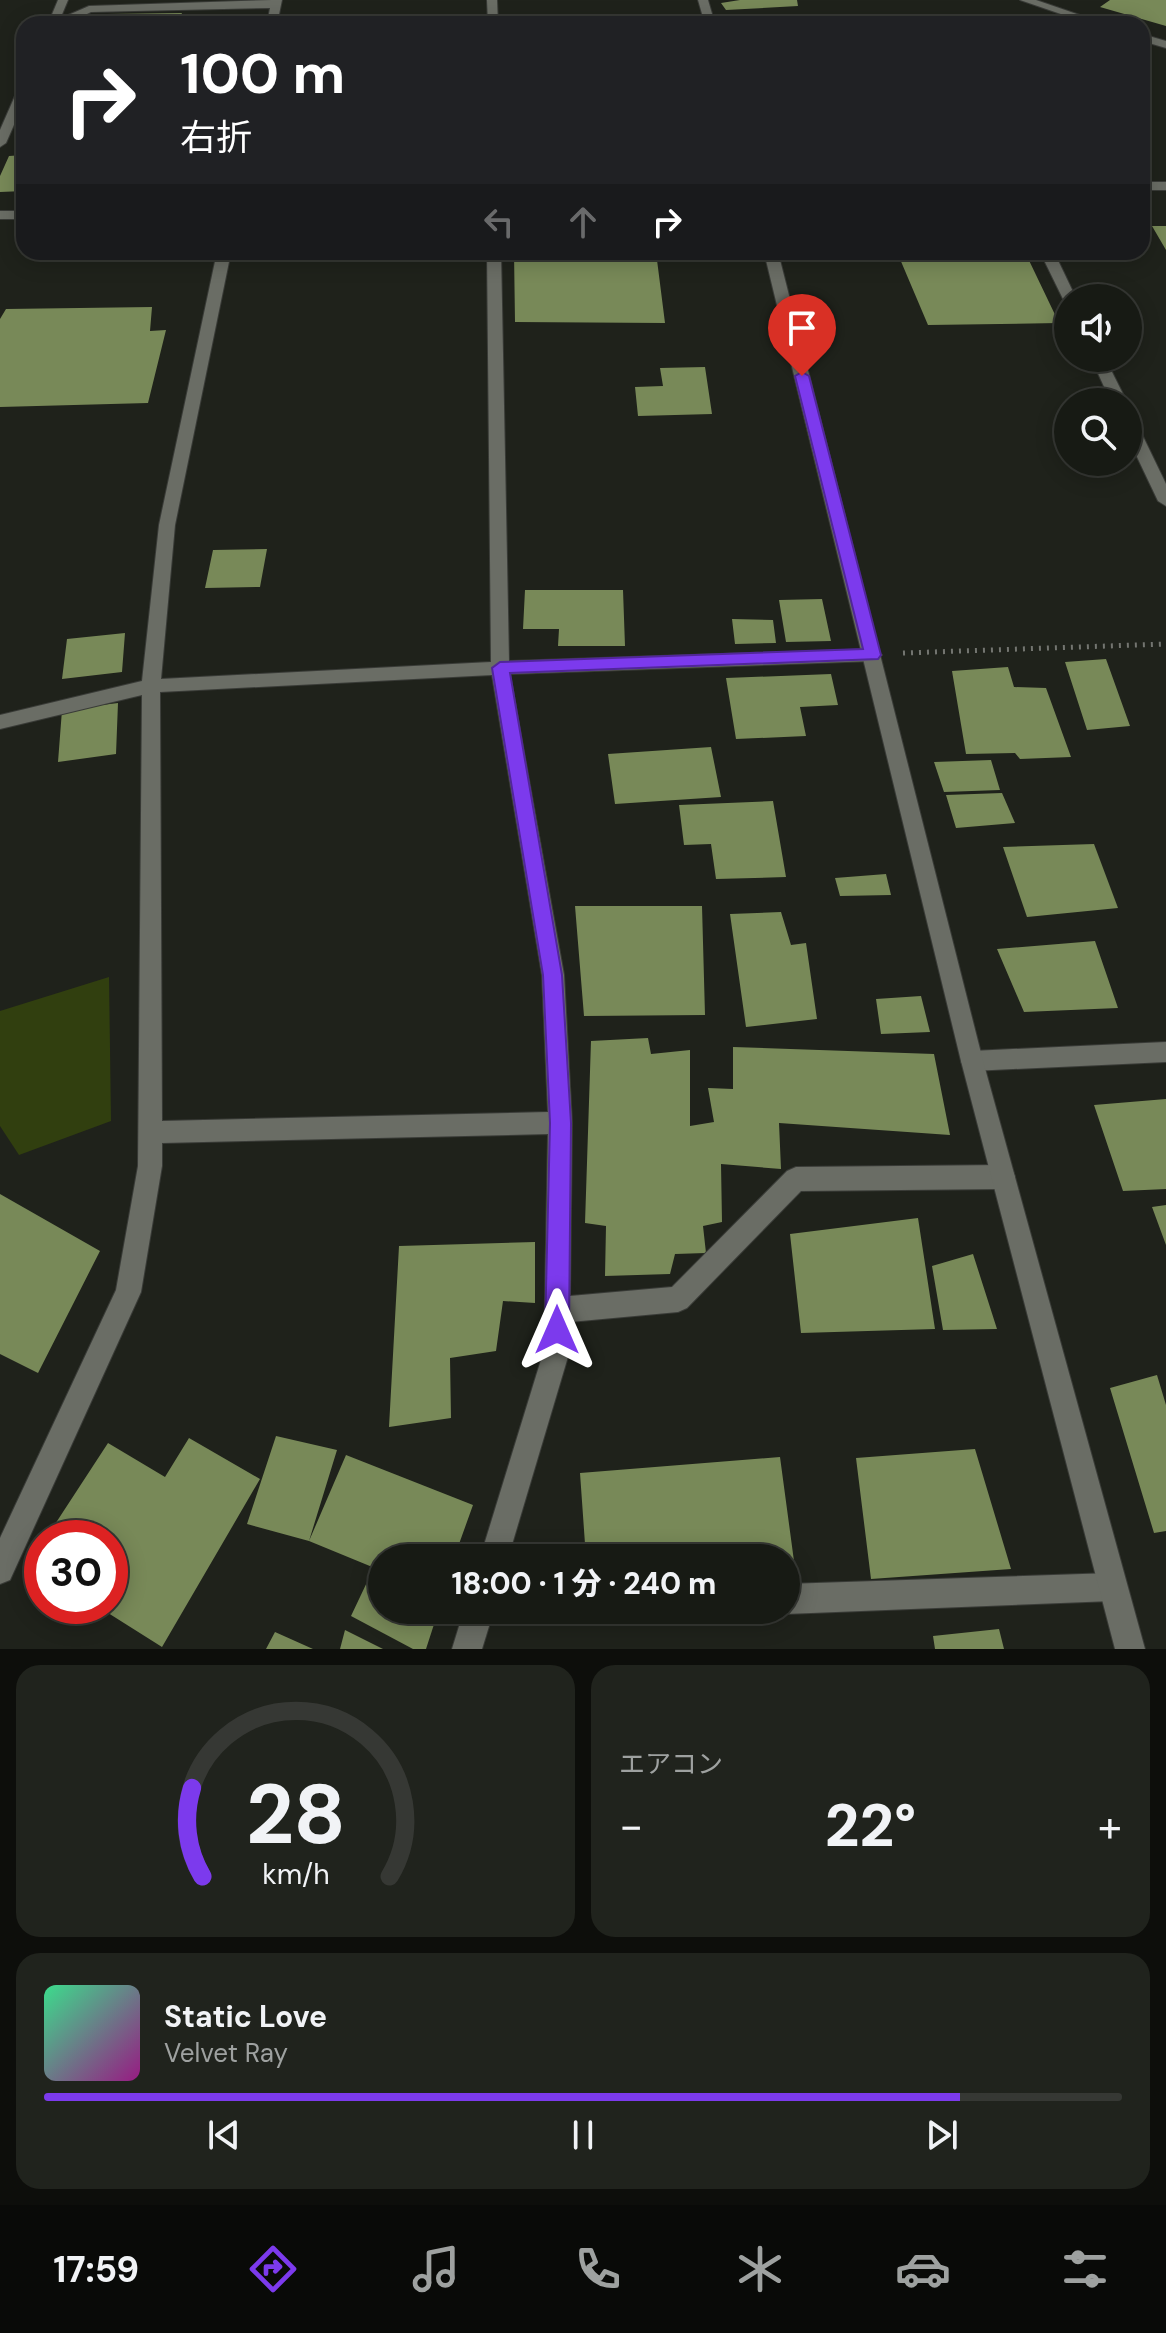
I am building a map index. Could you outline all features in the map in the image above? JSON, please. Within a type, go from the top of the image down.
[{"type":"street","points":[[1025,0],[1076,16]]},
{"type":"street","points":[[74,16],[89,9],[276,3]]},
{"type":"street","points":[[0,143],[16,107]]},
{"type":"street","points":[[0,1570],[128,1292],[150,1166],[151,686],[167,525],[222,260]]},
{"type":"street","points":[[494,260],[500,668],[553,975],[560,1123],[557,1350],[498,1544]]},
{"type":"street","points":[[773,260],[972,1061],[1130,1649]]},
{"type":"street","points":[[1051,260],[1062,284]]},
{"type":"street","points":[[1142,451],[1166,501]]},
{"type":"street","points":[[0,722],[151,686],[500,668],[873,655]]},
{"type":"street","points":[[972,1061],[1166,1052]]},
{"type":"street","points":[[150,1132],[560,1123]]},
{"type":"street","points":[[557,1310],[678,1299],[796,1179],[1003,1177]]},
{"type":"street","points":[[800,1598],[1112,1587]]},
{"type":"street","points":[[467,1649],[475,1624]]},
{"type":"path","points":[[873,655],[1166,644]]},
{"type":"green space","points":[[109,977],[111,1121],[19,1155],[0,1126],[0,1011]]},
{"type":"building","points":[[797,0],[798,6],[726,10],[721,3]]},
{"type":"building","points":[[1110,0],[1166,0],[1166,26],[1150,21],[1150,16],[1131,16],[1100,7]]},
{"type":"building","points":[[182,13],[181,16],[107,14]]},
{"type":"building","points":[[9,156],[16,156],[16,191],[0,192],[0,176]]},
{"type":"building","points":[[1152,226],[1166,226],[1166,250]]},
{"type":"building","points":[[514,260],[657,260],[665,323],[515,322]]},
{"type":"building","points":[[900,260],[1029,260],[1054,313],[1054,323],[928,325]]},
{"type":"building","points":[[152,307],[150,331],[166,330],[148,403],[0,407],[0,319],[6,309]]},
{"type":"building","points":[[705,367],[712,414],[638,416],[635,387],[663,386],[660,368]]},
{"type":"building","points":[[267,549],[260,587],[205,588],[213,550]]},
{"type":"building","points":[[525,590],[623,590],[625,646],[558,646],[559,629],[523,629]]},
{"type":"building","points":[[822,599],[831,641],[786,642],[779,600]]},
{"type":"building","points":[[732,619],[773,620],[776,643],[735,644]]},
{"type":"building","points":[[125,633],[122,672],[62,679],[67,639]]},
{"type":"building","points":[[1106,659],[1130,726],[1087,730],[1065,662]]},
{"type":"building","points":[[1008,667],[1014,687],[1046,688],[1071,757],[1020,759],[1015,753],[966,754],[952,671]]},
{"type":"building","points":[[831,674],[838,705],[800,707],[806,736],[736,739],[726,678]]},
{"type":"building","points":[[118,703],[116,754],[58,762],[62,710]]},
{"type":"building","points":[[711,747],[721,797],[615,804],[608,754]]},
{"type":"building","points":[[991,760],[1000,790],[944,792],[934,762]]},
{"type":"building","points":[[1002,793],[1015,823],[956,828],[946,795]]},
{"type":"building","points":[[773,801],[786,877],[716,879],[711,844],[684,845],[679,805]]},
{"type":"building","points":[[1094,844],[1118,908],[1027,917],[1003,847]]},
{"type":"building","points":[[886,874],[891,895],[840,896],[835,878]]},
{"type":"building","points":[[575,906],[702,906],[705,1015],[584,1016]]},
{"type":"building","points":[[781,912],[791,945],[806,943],[817,1019],[746,1027],[730,914]]},
{"type":"building","points":[[1095,941],[1118,1008],[1024,1012],[997,949]]},
{"type":"building","points":[[921,996],[930,1032],[881,1034],[876,999]]},
{"type":"building","points":[[648,1038],[651,1054],[690,1050],[690,1126],[714,1122],[708,1088],[733,1089],[733,1047],[934,1054],[950,1135],[779,1123],[781,1169],[721,1164],[722,1222],[703,1226],[706,1253],[675,1254],[670,1274],[605,1276],[606,1226],[585,1223],[591,1041]]},
{"type":"building","points":[[1166,1099],[1166,1189],[1123,1191],[1094,1105]]},
{"type":"building","points":[[0,1194],[100,1251],[38,1373],[0,1354]]},
{"type":"building","points":[[1166,1205],[1166,1245],[1152,1207]]},
{"type":"building","points":[[918,1218],[935,1329],[801,1333],[790,1234]]},
{"type":"building","points":[[535,1242],[535,1303],[503,1301],[496,1351],[450,1358],[451,1418],[389,1427],[399,1246]]},
{"type":"building","points":[[973,1254],[997,1329],[943,1330],[932,1266]]},
{"type":"building","points":[[1157,1375],[1166,1405],[1166,1531],[1154,1533],[1110,1388]]},
{"type":"building","points":[[276,1436],[337,1450],[309,1541],[247,1524]]},
{"type":"building","points":[[189,1438],[260,1479],[162,1647],[126,1624],[128,1624],[128,1520],[58,1520],[108,1443],[165,1477]]},
{"type":"building","points":[[975,1449],[1011,1569],[871,1579],[856,1458]]},
{"type":"building","points":[[346,1455],[473,1505],[459,1544],[368,1544],[368,1565],[309,1541]]},
{"type":"building","points":[[780,1457],[792,1544],[585,1544],[580,1473]]},
{"type":"building","points":[[368,1580],[368,1624],[434,1624],[426,1649],[413,1649],[351,1616]]},
{"type":"building","points":[[999,1629],[1004,1649],[935,1649],[933,1636]]},
{"type":"building","points":[[345,1630],[383,1649],[340,1649]]},
{"type":"building","points":[[275,1632],[313,1649],[266,1649]]},
{"type":"route","points":[[557,1330],[560,1123],[553,975],[500,668],[873,655],[802,376]]}]
